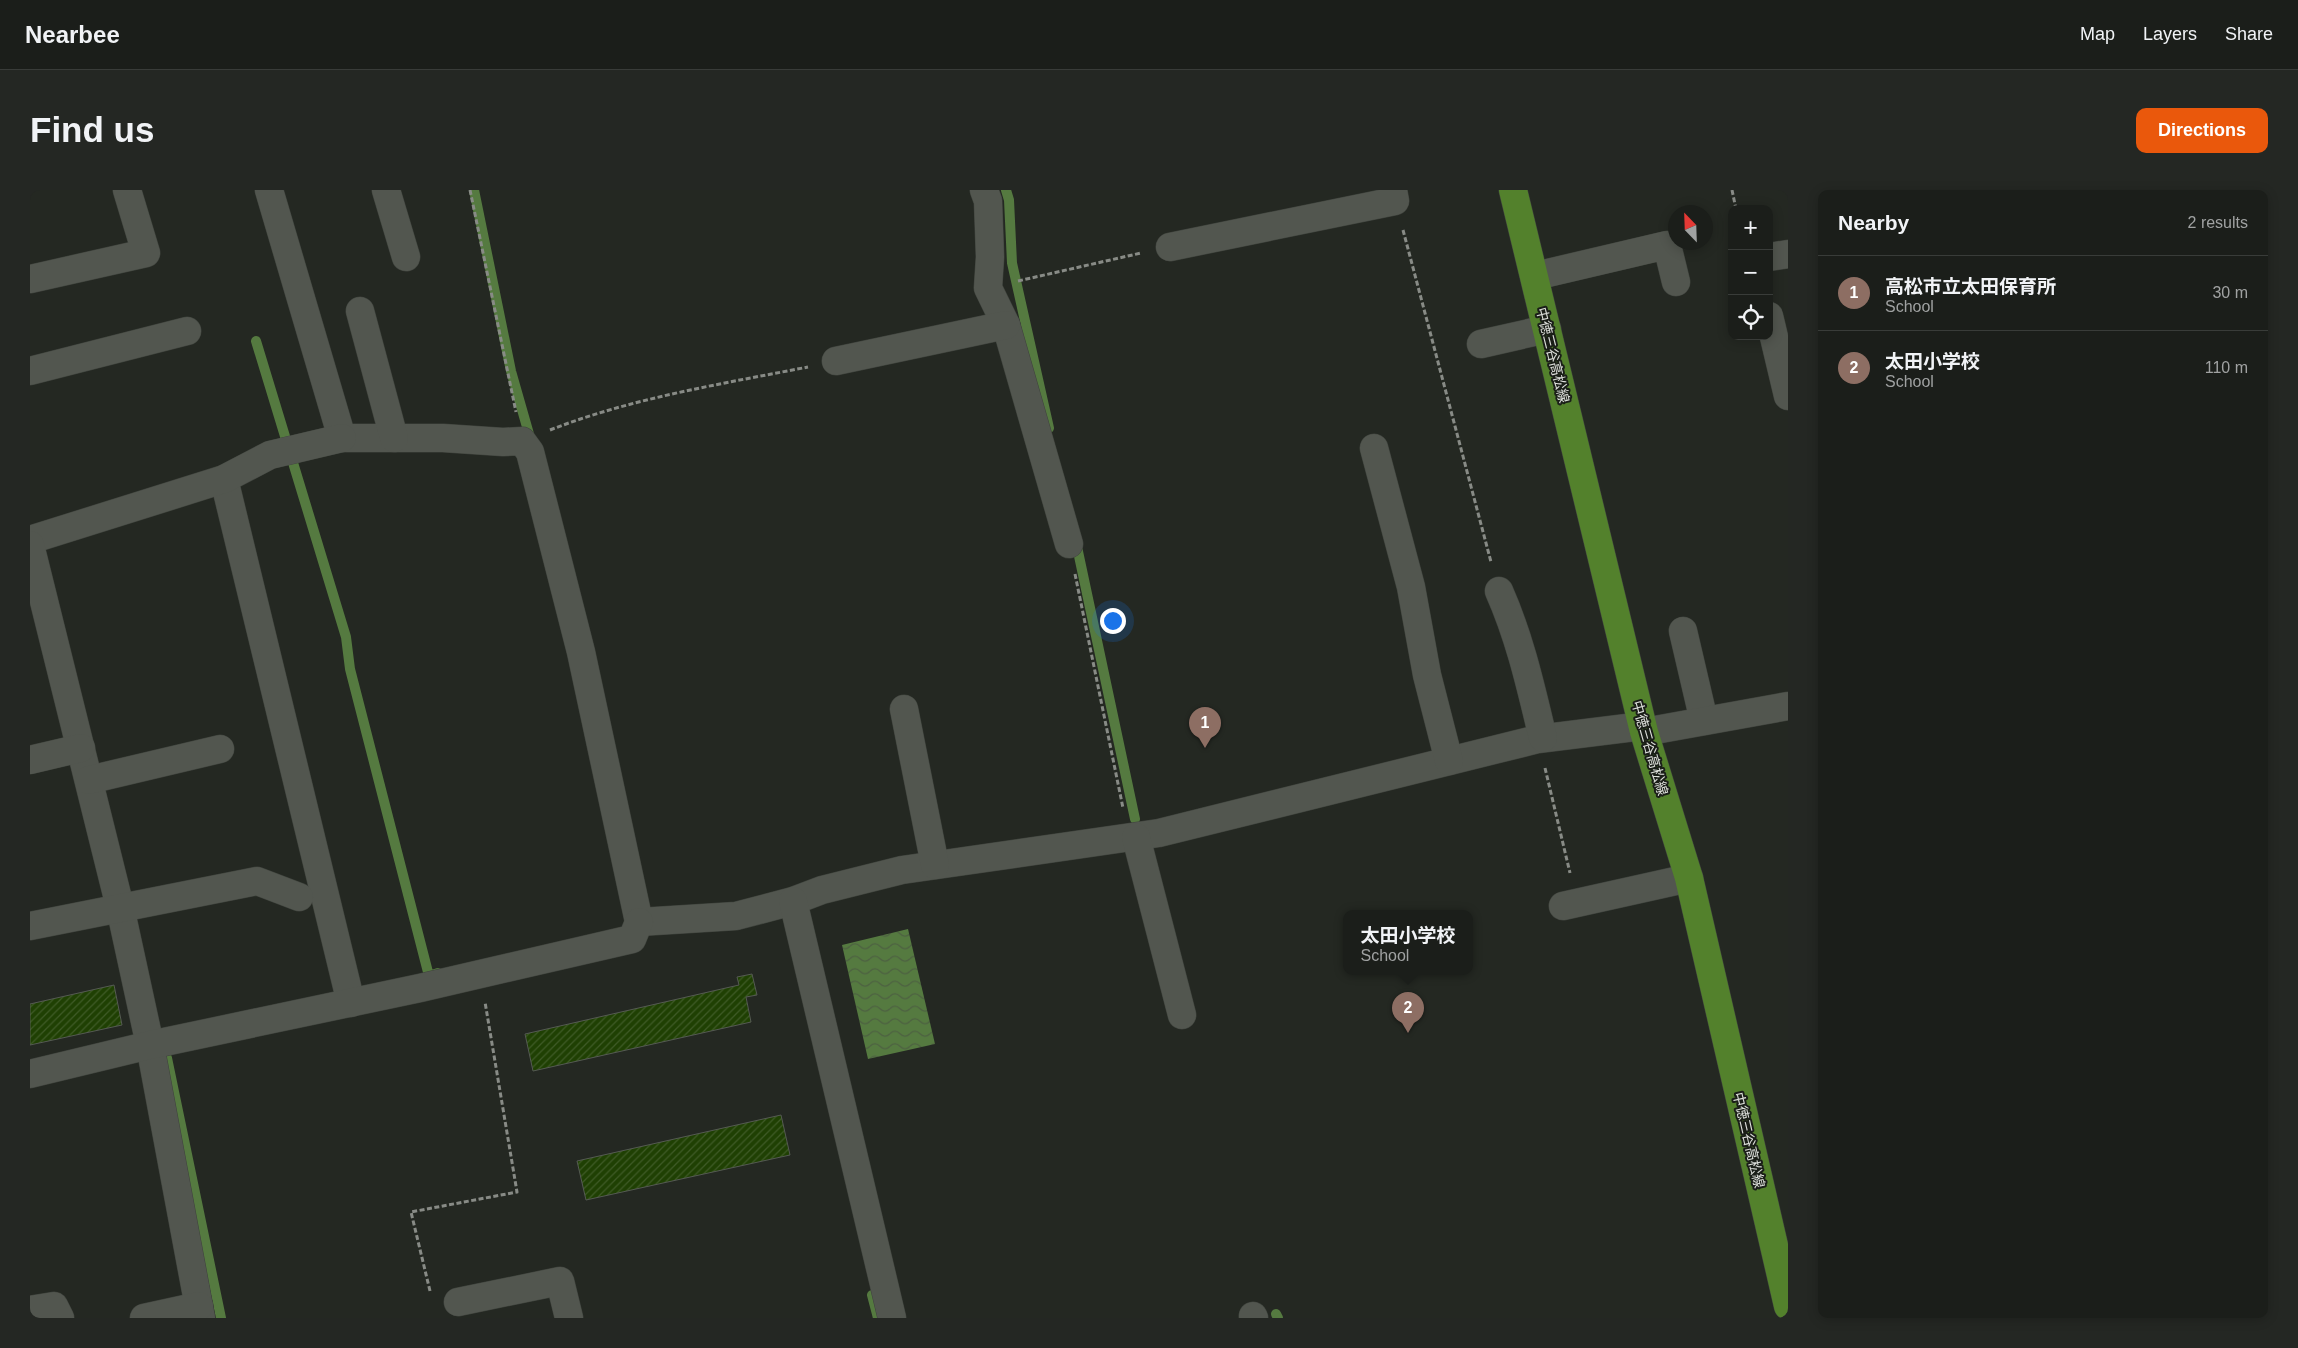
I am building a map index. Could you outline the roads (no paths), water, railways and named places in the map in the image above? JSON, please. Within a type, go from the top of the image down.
[{"type":"main road","name":"中徳三谷高松線","points":[[1513,190],[1644,729],[1688,878],[1781,1249],[1788,1306]]},
{"type":"street","points":[[30,278],[146,253],[128,190]]},
{"type":"street","points":[[269,190],[342,438]]},
{"type":"street","points":[[386,190],[406,257]]},
{"type":"street","points":[[984,190],[988,201],[990,257],[988,288],[1006,325],[1068,544]]},
{"type":"street","points":[[1170,247],[1396,194]]},
{"type":"street","points":[[1535,276],[1667,245],[1676,282]]},
{"type":"street","points":[[1773,256],[1788,254]]},
{"type":"street","points":[[360,311],[394,438]]},
{"type":"street","points":[[836,361],[1006,325]]},
{"type":"street","points":[[1481,344],[1547,329]]},
{"type":"street","points":[[30,371],[187,331]]},
{"type":"street","points":[[1773,333],[1788,396]]},
{"type":"street","points":[[30,540],[224,479],[270,455],[342,438],[522,441],[530,452],[582,652],[639,922],[632,939],[352,1003],[150,1045],[30,1074]]},
{"type":"street","points":[[1374,448],[1411,587],[1427,675],[1449,761]]},
{"type":"street","points":[[224,479],[352,1003]]},
{"type":"street","points":[[30,545],[120,907],[150,1045],[200,1312],[144,1318]]},
{"type":"street","points":[[1499,591],[1521,651],[1541,738]]},
{"type":"street","points":[[1683,631],[1704,721]]},
{"type":"street","points":[[639,922],[736,916],[793,901],[822,890],[902,870],[1159,833],[1541,738],[1644,729],[1704,721],[1788,706]]},
{"type":"street","points":[[904,709],[935,865]]},
{"type":"street","points":[[30,760],[81,748]]},
{"type":"street","points":[[89,780],[220,749]]},
{"type":"street","points":[[1132,837],[1182,1015]]},
{"type":"street","points":[[1570,904],[1688,878]]},
{"type":"street","points":[[30,926],[257,881],[299,898]]},
{"type":"street","points":[[793,901],[892,1318]]},
{"type":"street","points":[[445,1300],[560,1281],[569,1318]]},
{"type":"street","points":[[30,1310],[54,1306],[60,1318]]},
{"type":"water","points":[[908,929],[935,1044],[868,1059],[842,945]]},
{"type":"waterway","points":[[474,190],[511,371],[531,441]]},
{"type":"waterway","points":[[1006,190],[1009,200],[1012,263],[1049,428]]},
{"type":"waterway","points":[[256,341],[346,637],[350,669],[429,976],[438,973]]},
{"type":"waterway","points":[[1076,542],[1135,819]]},
{"type":"waterway","points":[[167,1058],[221,1318]]},
{"type":"waterway","points":[[872,1295],[878,1318]]},
{"type":"waterway","points":[[1276,1314],[1278,1318]]},
{"type":"place","name":"高松市立太田保育所","points":[[1205,748]]},
{"type":"place","name":"太田小学校","points":[[1408,1033]]}]
